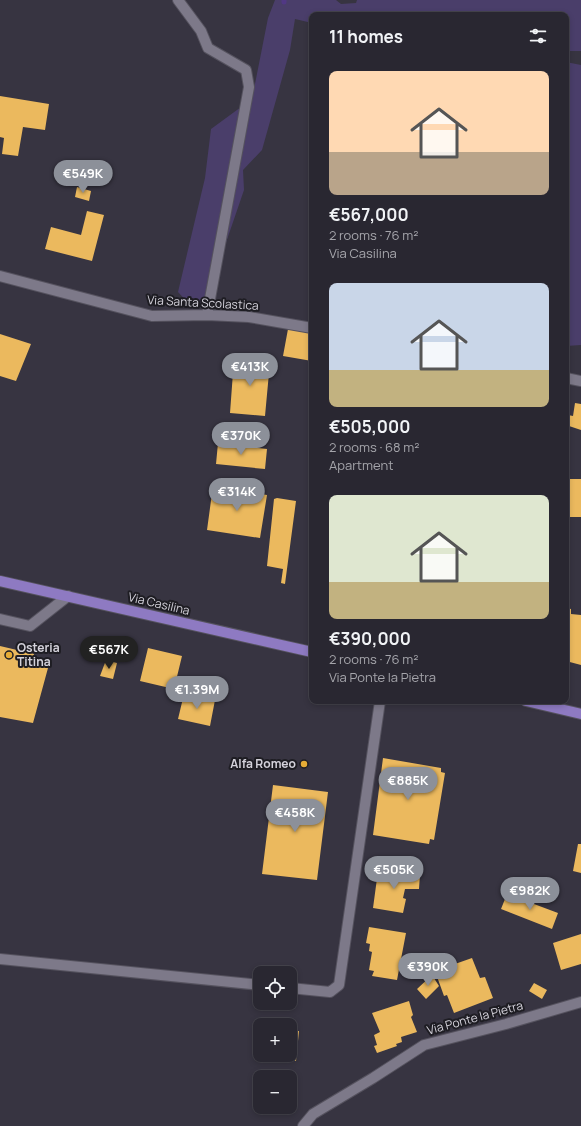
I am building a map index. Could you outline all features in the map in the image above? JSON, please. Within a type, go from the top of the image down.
[{"type":"main road","name":"Via Casilina","points":[[0,581],[309,651]]},
{"type":"main road","points":[[539,704],[581,714]]},
{"type":"street","points":[[178,0],[201,31],[208,48],[246,70],[249,87],[207,315]]},
{"type":"street","name":"Via Santa Scolastica","points":[[0,276],[152,316],[207,315],[249,317],[309,327]]},
{"type":"street","points":[[569,379],[581,381]]},
{"type":"street","points":[[0,619],[30,626],[68,596]]},
{"type":"street","points":[[297,989],[330,992],[339,985],[380,704]]},
{"type":"street","points":[[0,959],[253,984]]},
{"type":"street","name":"Via Ponte la Pietra","points":[[303,1126],[312,1114],[373,1078],[424,1045],[506,1024],[581,1002]]},
{"type":"shaded area","points":[[275,0],[336,0],[341,4],[356,3],[357,0],[581,0],[581,51],[569,51],[569,12],[309,12],[309,22],[295,19],[290,50],[262,150],[243,170],[244,190],[206,301],[190,305],[178,292],[205,178],[211,129],[252,99],[268,18]]},
{"type":"shaded area","points":[[569,63],[581,65],[581,345],[569,346]]},
{"type":"building","points":[[0,96],[49,104],[45,130],[23,127],[18,156],[2,154],[4,138],[0,137]]},
{"type":"building","points":[[77,187],[91,191],[89,201],[75,197]]},
{"type":"building","points":[[87,211],[104,215],[92,261],[45,249],[51,227],[81,235]]},
{"type":"building","points":[[288,329],[309,332],[309,360],[283,356]]},
{"type":"building","points":[[0,334],[31,344],[16,381],[0,376]]},
{"type":"building","points":[[234,359],[270,362],[265,416],[230,413]]},
{"type":"building","points":[[575,403],[581,404],[581,430],[569,426],[569,415],[573,416]]},
{"type":"building","points":[[218,443],[267,449],[265,469],[216,464]]},
{"type":"building","points":[[569,479],[581,479],[581,517],[569,517]]},
{"type":"building","points":[[213,486],[267,495],[260,538],[207,530]]},
{"type":"building","points":[[277,498],[296,501],[285,584],[281,583],[283,569],[267,566],[274,499]]},
{"type":"building","points":[[569,609],[571,609],[571,614],[581,615],[581,665],[569,662]]},
{"type":"building","points":[[0,646],[34,654],[32,663],[48,668],[33,723],[0,717]]},
{"type":"building","points":[[148,648],[182,656],[174,689],[140,681]]},
{"type":"building","points":[[106,660],[117,663],[113,679],[100,676]]},
{"type":"building","points":[[184,694],[215,700],[210,726],[178,719]]},
{"type":"building","points":[[383,758],[441,768],[441,772],[445,773],[434,840],[430,839],[429,844],[373,835]]},
{"type":"building","points":[[273,785],[328,792],[317,880],[262,874]]},
{"type":"building","points":[[578,844],[581,844],[581,873],[573,871]]},
{"type":"building","points":[[378,871],[420,874],[419,889],[405,889],[403,898],[406,899],[403,913],[373,908]]},
{"type":"building","points":[[507,894],[558,913],[552,929],[501,909]]},
{"type":"building","points":[[369,927],[406,933],[397,980],[372,976],[374,971],[369,970],[372,952],[369,951],[370,944],[366,943]]},
{"type":"building","points":[[581,934],[581,964],[561,970],[553,943]]},
{"type":"building","points":[[472,958],[480,978],[485,977],[493,998],[454,1013],[447,995],[444,996],[435,971]]},
{"type":"building","points":[[432,975],[439,986],[426,999],[417,989]]},
{"type":"building","points":[[534,983],[547,990],[542,999],[529,991]]},
{"type":"building","points":[[409,1001],[413,1015],[411,1017],[417,1032],[401,1037],[402,1042],[396,1044],[397,1046],[377,1053],[374,1046],[377,1045],[374,1035],[380,1032],[372,1013]]},
{"type":"building","points":[[297,1031],[299,1031],[297,1051]]},
{"type":"place","name":"Osteria Titina","points":[[9,655]]},
{"type":"place","name":"Alfa Romeo","points":[[304,764]]}]
